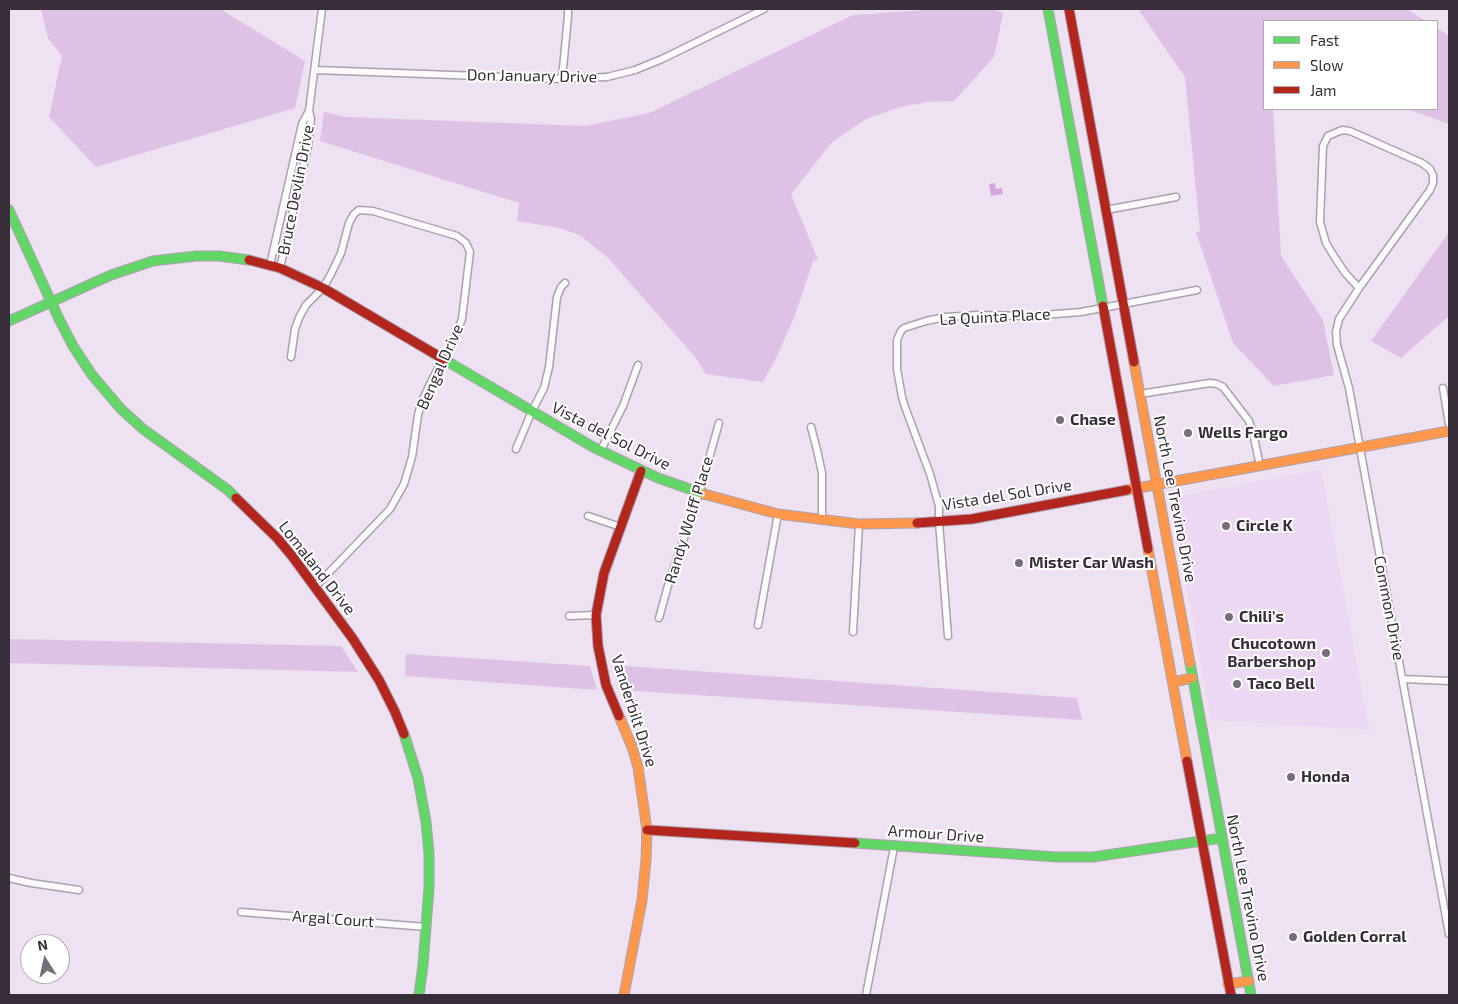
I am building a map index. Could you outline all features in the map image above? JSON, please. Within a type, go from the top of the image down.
[{"type":"main road","points":[[1048,9],[1231,995]]},
{"type":"main road","name":"North Lee Trevino Drive","points":[[1069,9],[1252,995]]},
{"type":"main road","name":"Lomaland Drive","points":[[9,210],[73,346],[92,375],[120,409],[143,429],[215,480],[242,503],[277,538],[315,587],[372,668],[395,712],[418,778],[426,822],[429,870],[426,927],[419,995]]},
{"type":"main road","name":"Vista del Sol Drive","points":[[9,321],[111,275],[167,258],[218,256],[255,261],[280,268],[322,288],[532,411],[641,471],[699,494],[778,514],[859,524],[939,522],[972,518],[1449,431]]},
{"type":"main road","name":"Vanderbilt Drive","points":[[624,995],[642,900],[647,830],[638,767],[632,747],[606,686],[598,646],[596,615],[604,573],[641,471]]},
{"type":"main road","points":[[1173,682],[1192,678]]},
{"type":"main road","name":"Armour Drive","points":[[647,830],[1051,857],[1093,857],[1222,838]]},
{"type":"main road","points":[[1228,984],[1249,981]]},
{"type":"street","points":[[562,79],[568,9]]},
{"type":"street","name":"Don January Drive","points":[[315,70],[562,79],[607,77],[634,70],[662,59],[764,9]]},
{"type":"street","name":"Bruce Devlin Drive","points":[[270,265],[302,124],[309,111],[315,70],[319,10]]},
{"type":"street","name":"Bruce Devlin Drive","points":[[280,268],[308,146],[311,120],[309,111]]},
{"type":"street","name":"Common Drive","points":[[1359,288],[1334,258],[1326,243],[1320,222],[1323,146],[1328,136],[1342,130],[1350,131],[1422,163],[1433,174],[1430,190],[1359,288],[1339,319],[1336,332],[1338,356],[1349,388],[1449,934]]},
{"type":"street","points":[[1106,210],[1176,196]]},
{"type":"street","name":"Bengal Drive","points":[[291,357],[299,318],[306,305],[322,288],[336,265],[349,223],[354,214],[359,210],[372,211],[457,236],[466,243],[470,252],[460,327],[422,403],[418,415],[409,470],[404,484],[390,509],[315,587]]},
{"type":"street","points":[[516,449],[544,388],[557,298],[559,291],[565,283]]},
{"type":"street","name":"La Quinta Place","points":[[939,522],[939,506],[935,490],[905,407],[899,378],[897,340],[904,328],[945,317],[977,315],[1020,316],[1081,312],[1197,290]]},
{"type":"street","points":[[601,450],[623,406],[638,365]]},
{"type":"street","points":[[1140,394],[1210,383],[1223,387],[1248,421],[1253,433],[1260,466]]},
{"type":"street","points":[[1443,388],[1449,424]]},
{"type":"street","name":"Randy Wolff Place","points":[[659,618],[669,582],[699,494],[719,423]]},
{"type":"street","points":[[810,427],[822,473],[822,520]]},
{"type":"street","points":[[758,624],[778,514]]},
{"type":"street","points":[[588,516],[620,527]]},
{"type":"street","points":[[939,522],[948,636]]},
{"type":"street","points":[[853,632],[859,524]]},
{"type":"street","points":[[569,616],[596,615]]},
{"type":"street","points":[[1403,679],[1449,680]]},
{"type":"street","points":[[866,995],[894,847]]},
{"type":"street","points":[[9,878],[79,890]]},
{"type":"street","name":"Argal Court","points":[[240,912],[426,927]]},
{"type":"shaded area","points":[[41,9],[220,9],[305,61],[295,108],[96,167],[49,117],[62,56],[48,38]]},
{"type":"shaded area","points":[[927,9],[992,9],[1003,13],[994,57],[954,101],[926,102],[900,107],[866,119],[832,142],[791,194],[818,260],[813,261],[795,315],[763,382],[706,374],[695,357],[608,258],[581,236],[560,228],[517,221],[519,203],[320,141],[324,112],[346,117],[585,126],[649,113],[853,15]]},
{"type":"shaded area","points":[[1138,9],[1406,9],[1424,20],[1263,20],[1263,110],[1273,110],[1281,256],[1323,320],[1334,375],[1274,386],[1233,343],[1196,232],[1200,231],[1185,77]]},
{"type":"shaded area","points":[[1438,29],[1449,36],[1449,124],[1410,110],[1438,110]]},
{"type":"shaded area","points":[[995,183],[996,189],[1002,188],[1003,194],[991,196],[989,184]]},
{"type":"shaded area","points":[[1449,232],[1449,316],[1401,358],[1371,341]]},
{"type":"shaded area","points":[[1321,469],[1369,730],[1211,720],[1171,501],[1174,497]]},
{"type":"shaded area","points":[[9,639],[341,646],[358,672],[9,663]]},
{"type":"shaded area","points":[[406,654],[590,666],[597,690],[405,676]]},
{"type":"shaded area","points":[[612,665],[1077,698],[1082,720],[619,690]]},
{"type":"traffic: fast","points":[[1048,9],[1103,306]]},
{"type":"traffic: fast","points":[[9,210],[59,319],[73,346],[92,375],[121,409],[143,429],[228,490],[236,498]]},
{"type":"traffic: fast","points":[[9,321],[111,275],[153,261],[196,256],[219,256],[249,260]]},
{"type":"traffic: fast","points":[[445,360],[593,447],[658,478],[704,494]]},
{"type":"traffic: fast","points":[[1190,663],[1251,995]]},
{"type":"traffic: fast","points":[[404,734],[418,778],[426,822],[429,853],[429,888],[419,995]]},
{"type":"traffic: fast","points":[[855,843],[1057,857],[1093,857],[1222,838]]},
{"type":"traffic: slow","points":[[1134,362],[1190,663]]},
{"type":"traffic: slow","points":[[1127,490],[1449,431]]},
{"type":"traffic: slow","points":[[704,494],[778,514],[859,524],[917,523]]},
{"type":"traffic: slow","points":[[1148,549],[1187,761]]},
{"type":"traffic: slow","points":[[1173,682],[1192,678]]},
{"type":"traffic: slow","points":[[619,716],[638,767],[647,830],[642,900],[624,995]]},
{"type":"traffic: slow","points":[[1228,984],[1249,981]]},
{"type":"traffic: jam","points":[[1069,9],[1134,362]]},
{"type":"traffic: jam","points":[[249,260],[280,268],[323,288],[445,360]]},
{"type":"traffic: jam","points":[[1103,306],[1148,549]]},
{"type":"traffic: jam","points":[[619,716],[606,685],[598,646],[596,615],[604,573],[641,471]]},
{"type":"traffic: jam","points":[[917,523],[972,519],[1127,490]]},
{"type":"traffic: jam","points":[[236,498],[277,538],[292,556],[353,639],[379,680],[404,734]]},
{"type":"traffic: jam","points":[[1187,761],[1231,995]]},
{"type":"traffic: jam","points":[[647,830],[855,843]]},
{"type":"place","name":"Chase","points":[[1060,420]]},
{"type":"place","name":"Wells Fargo","points":[[1188,433]]},
{"type":"place","name":"Circle K","points":[[1226,526]]},
{"type":"place","name":"Mister Car Wash","points":[[1019,563]]},
{"type":"place","name":"Chili's","points":[[1229,617]]},
{"type":"place","name":"Chucotown Barbershop","points":[[1326,653]]},
{"type":"place","name":"Taco Bell","points":[[1237,684]]},
{"type":"place","name":"Honda","points":[[1291,777]]},
{"type":"place","name":"Golden Corral","points":[[1293,937]]}]
